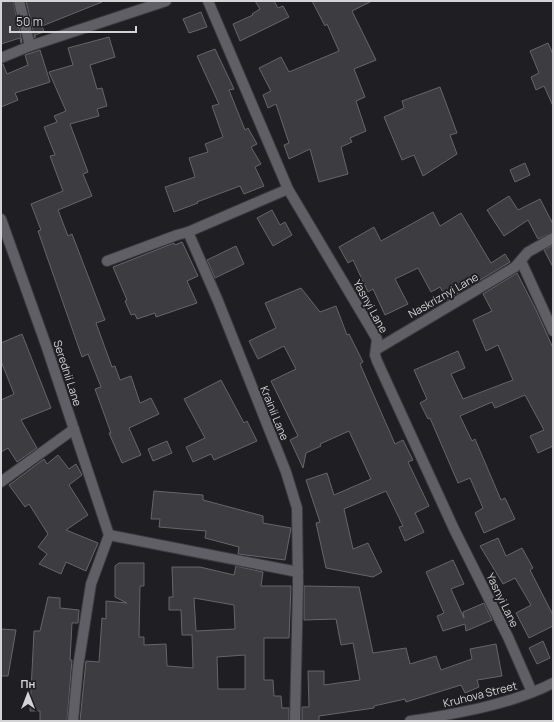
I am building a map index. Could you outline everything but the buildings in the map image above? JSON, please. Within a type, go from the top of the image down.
[{"type":"street","points":[[19,1],[30,46]]},
{"type":"street","points":[[1,58],[30,46],[166,1]]},
{"type":"street","name":"Yasnyi Lane","points":[[208,1],[288,189],[377,339],[375,355],[377,360],[454,529],[508,637],[532,692]]},
{"type":"street","points":[[107,261],[188,232],[288,189]]},
{"type":"street","name":"Serednii Lane","points":[[1,219],[109,535]]},
{"type":"street","name":"Krainii Lane","points":[[188,232],[218,301],[286,472],[297,508],[298,572],[295,721]]},
{"type":"street","name":"Naskriznyi Lane","points":[[377,348],[515,267],[528,252],[553,238]]},
{"type":"street","points":[[521,261],[553,330]]},
{"type":"street","points":[[1,482],[74,429]]},
{"type":"street","points":[[74,721],[78,667],[91,584],[109,535],[298,572]]},
{"type":"street","name":"Kruhova Street","points":[[410,721],[440,716],[532,692],[553,683]]}]
